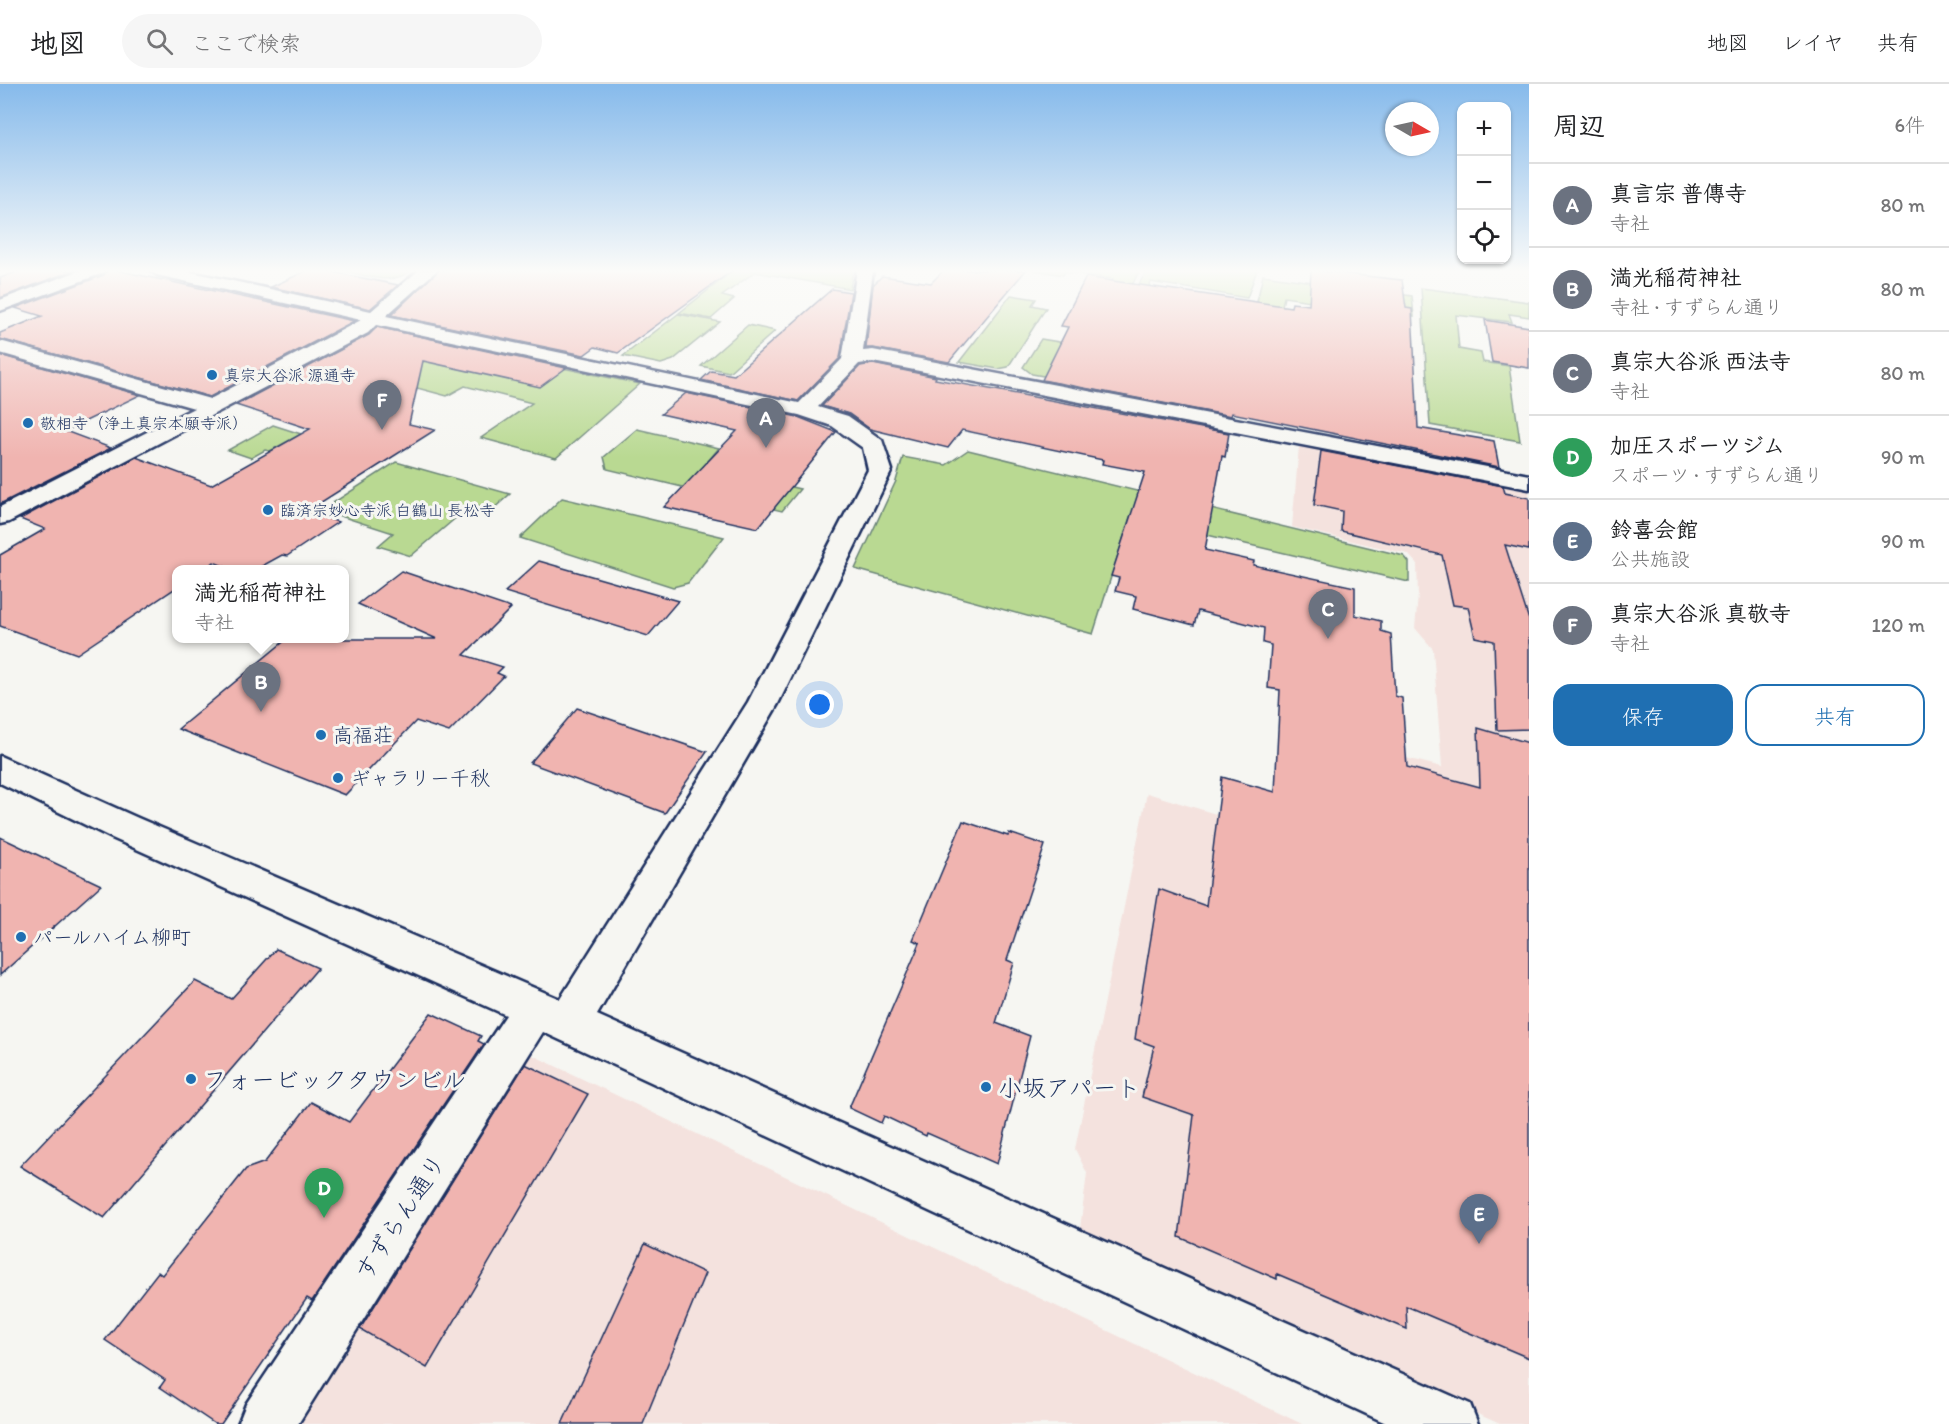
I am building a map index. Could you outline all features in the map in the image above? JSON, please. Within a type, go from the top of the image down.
[{"type":"street","points":[[0,518],[354,333]]},
{"type":"street","name":"すずらん通り","points":[[266,1424],[551,1016],[762,704],[880,470],[874,445],[840,421],[804,410],[438,333]]},
{"type":"street","points":[[852,360],[856,333]]},
{"type":"street","points":[[0,347],[211,406]]},
{"type":"street","points":[[804,410],[852,360],[873,356],[1529,482]]},
{"type":"street","points":[[0,768],[144,837],[551,1016],[1450,1424]]},
{"type":"shaded area","points":[[1299,446],[1529,490],[1529,1424],[1500,1424],[1079,1237],[1087,1173],[1075,1149],[1147,793],[1416,875],[1406,758],[1442,767],[1433,649],[1415,628],[1418,596],[1417,564],[1408,554],[1292,527]]},
{"type":"shaded area","points":[[522,1050],[1302,1424],[282,1424]]},
{"type":"green space","points":[[654,333],[707,333],[673,360],[661,364],[623,356]]},
{"type":"green space","points":[[739,333],[773,333],[729,372],[701,366]]},
{"type":"green space","points":[[982,333],[1030,333],[1008,367],[998,369],[959,362]]},
{"type":"green space","points":[[1424,333],[1458,333],[1459,349],[1481,353],[1483,362],[1509,366],[1520,441],[1430,425]]},
{"type":"green space","points":[[1041,339],[1071,344],[1078,382],[1032,374],[1023,367]]},
{"type":"green space","points":[[451,345],[640,384],[556,458],[481,438],[532,403],[465,386],[447,396],[391,381]]},
{"type":"green space","points":[[273,425],[301,434],[270,451],[265,450],[251,458],[228,450]]},
{"type":"green space","points":[[637,429],[719,448],[703,467],[800,489],[782,511],[607,469],[604,457]]},
{"type":"green space","points":[[968,450],[1404,556],[1409,562],[1409,582],[1130,517],[1093,634],[855,569],[896,481],[903,457],[946,465]]},
{"type":"green space","points":[[396,462],[510,494],[492,510],[471,505],[411,556],[378,546],[393,533],[322,510]]},
{"type":"green space","points":[[562,498],[724,537],[688,583],[673,587],[520,538]]},
{"type":"building","points":[[0,333],[332,333],[210,397],[0,339]]},
{"type":"building","points":[[371,333],[403,333],[566,368],[540,387],[423,361],[409,424],[435,430],[307,511],[338,522],[287,556],[282,555],[264,565],[221,565],[214,562],[210,565],[172,565],[172,590],[77,654],[0,626],[0,555],[45,529],[20,519],[136,457],[211,485],[310,429],[236,405]]},
{"type":"building","points":[[476,333],[646,333],[618,353],[595,347],[584,355]]},
{"type":"building","points":[[782,333],[844,333],[840,358],[798,401],[701,380],[711,371],[734,375]]},
{"type":"building","points":[[868,333],[974,333],[949,362],[866,348]]},
{"type":"building","points":[[1065,333],[1413,333],[1418,428],[1494,441],[1499,467],[1232,413],[1231,416],[1042,380]]},
{"type":"building","points":[[1487,333],[1529,333],[1529,368],[1492,362]]},
{"type":"building","points":[[0,355],[140,395],[65,431],[111,448],[0,504]]},
{"type":"building","points":[[873,364],[936,377],[935,379],[1229,433],[1225,457],[1222,456],[1205,550],[1254,561],[1253,565],[1355,587],[1355,615],[1381,621],[1381,631],[1391,634],[1395,696],[1402,698],[1407,767],[1480,787],[1478,728],[1529,743],[1529,1358],[1406,1306],[1407,1329],[1277,1274],[1277,1279],[1179,1237],[1194,1115],[1142,1097],[1154,1046],[1135,1039],[1143,986],[1159,889],[1206,906],[1222,777],[1275,792],[1280,690],[1268,688],[1271,645],[1263,643],[1264,628],[1198,611],[1194,625],[1133,609],[1136,596],[1115,591],[1119,578],[1111,576],[1145,472],[1102,464],[1103,460],[962,430],[948,448],[870,429],[849,414],[822,406],[860,366]]},
{"type":"building","points":[[686,393],[798,417],[836,432],[758,528],[664,507],[737,431],[661,414]]},
{"type":"building","points":[[1321,451],[1503,486],[1505,493],[1529,498],[1529,550],[1505,545],[1529,620],[1529,729],[1497,730],[1494,641],[1475,637],[1468,607],[1453,605],[1442,555],[1341,531],[1342,511],[1314,505]]},
{"type":"building","points":[[539,561],[678,601],[648,636],[505,592]]},
{"type":"building","points":[[401,571],[511,608],[464,655],[503,667],[497,673],[504,676],[449,732],[416,721],[345,795],[178,729],[282,643],[349,643],[349,639],[437,639],[358,604]]},
{"type":"building","points":[[577,708],[707,752],[665,813],[530,763]]},
{"type":"building","points":[[963,821],[1045,845],[1007,960],[1014,963],[996,1023],[1030,1036],[997,1164],[927,1133],[926,1136],[884,1116],[881,1123],[849,1108],[920,943],[913,940]]},
{"type":"building","name":"パールハイム柳町","points":[[0,837],[101,885],[0,975]]},
{"type":"building","name":"フォービックタウンビル","points":[[276,949],[318,968],[104,1218],[20,1166],[195,981],[231,999]]},
{"type":"building","points":[[431,1013],[481,1036],[478,1041],[484,1044],[312,1301],[307,1298],[221,1424],[215,1424],[160,1387],[165,1380],[105,1340],[158,1272],[162,1275],[246,1169],[265,1162],[311,1102],[349,1122]]},
{"type":"building","points":[[525,1064],[588,1094],[427,1368],[360,1329]]},
{"type":"building","points":[[645,1244],[705,1273],[643,1424],[562,1424]]},
{"type":"place","name":"真宗大谷派 源通寺","points":[[212,375]]},
{"type":"place","name":"敬相寺（浄土真宗本願寺派）","points":[[28,423]]},
{"type":"place","name":"真宗大谷派 真敬寺","points":[[382,430]]},
{"type":"place","name":"真言宗 普傳寺","points":[[766,448]]},
{"type":"place","name":"臨済宗妙心寺派 白鶴山 長松寺","points":[[268,510]]},
{"type":"place","name":"真宗大谷派 西法寺","points":[[1328,639]]},
{"type":"place","name":"満光稲荷神社","points":[[261,712]]},
{"type":"place","name":"高福荘","points":[[321,735]]},
{"type":"place","name":"ギャラリー千秋","points":[[338,778]]},
{"type":"place","name":"パールハイム柳町","points":[[21,937]]},
{"type":"place","name":"フォービックタウンビル","points":[[191,1079]]},
{"type":"place","name":"小坂アパート","points":[[986,1087]]},
{"type":"place","name":"加圧スポーツジム","points":[[324,1218]]},
{"type":"place","name":"鈴喜会館","points":[[1479,1244]]}]
